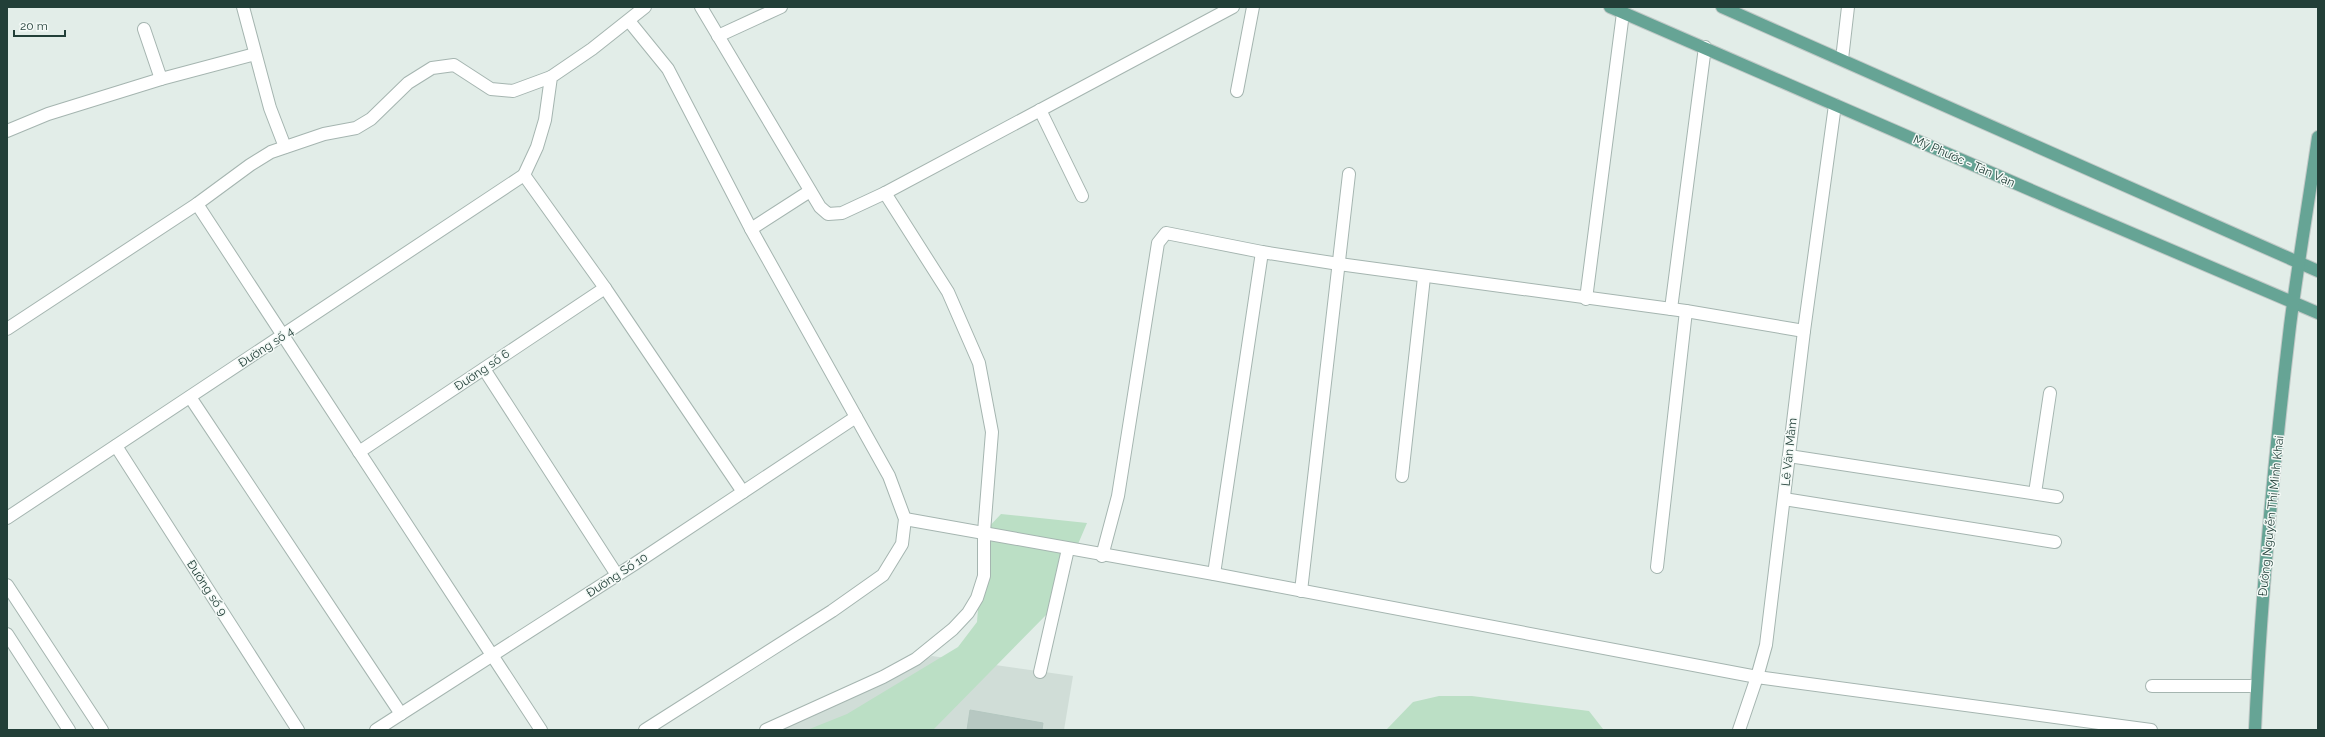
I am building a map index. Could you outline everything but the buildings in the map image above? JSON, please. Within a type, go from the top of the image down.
[{"type":"main road","name":"Mỹ Phước - Tân Vạn","points":[[1610,7],[2318,313]]},
{"type":"main road","points":[[1722,7],[2318,271]]},
{"type":"main road","points":[[2300,263],[2318,137]]},
{"type":"main road","name":"Đường Nguyễn Thị Minh Khai","points":[[2255,730],[2268,535],[2294,302],[2300,263]]},
{"type":"street","points":[[243,7],[270,108],[285,147]]},
{"type":"street","points":[[7,329],[197,204],[250,165],[271,152],[324,134],[349,130],[366,122],[408,83],[432,68],[454,66],[491,89],[513,91],[551,77],[629,21],[645,7]]},
{"type":"street","points":[[701,7],[810,191],[820,207],[828,214],[842,214],[885,193],[1233,7]]},
{"type":"street","points":[[718,36],[781,7]]},
{"type":"street","points":[[1237,91],[1253,7]]},
{"type":"street","points":[[1842,60],[1848,7]]},
{"type":"street","points":[[1586,299],[1623,13]]},
{"type":"street","points":[[629,21],[668,69],[751,230],[889,476],[906,519],[902,544],[883,575],[832,611],[645,730]]},
{"type":"street","points":[[144,29],[161,79]]},
{"type":"street","points":[[1671,309],[1704,47]]},
{"type":"street","points":[[7,131],[48,114],[161,79],[255,54]]},
{"type":"street","points":[[551,77],[545,120],[537,147],[524,175],[605,288],[743,492]]},
{"type":"street","name":"Lê Văn Mầm","points":[[1739,730],[1766,645],[1804,331],[1836,105]]},
{"type":"street","points":[[1040,110],[1082,196]]},
{"type":"street","points":[[1301,591],[1349,174]]},
{"type":"street","name":"Đường số 4","points":[[7,518],[524,175]]},
{"type":"street","points":[[751,230],[810,191]]},
{"type":"street","points":[[766,730],[882,677],[916,659],[953,629],[968,613],[977,598],[984,576],[984,532],[992,432],[978,363],[948,292],[885,193]]},
{"type":"street","points":[[197,204],[541,730]]},
{"type":"street","points":[[1102,556],[1118,496],[1158,243],[1166,233],[1176,233],[1262,252],[1339,264],[1586,299],[1686,311],[1804,331]]},
{"type":"street","points":[[1214,574],[1262,252]]},
{"type":"street","points":[[1402,476],[1424,277]]},
{"type":"street","name":"Đường số 6","points":[[360,452],[605,288]]},
{"type":"street","points":[[1657,567],[1686,311]]},
{"type":"street","points":[[484,369],[617,575]]},
{"type":"street","points":[[2035,493],[2050,392]]},
{"type":"street","points":[[190,397],[400,714]]},
{"type":"street","name":"Đường Số 10","points":[[376,730],[617,575],[856,417]]},
{"type":"street","name":"Đường số 9","points":[[116,446],[298,730]]},
{"type":"street","points":[[1789,456],[2057,497]]},
{"type":"street","points":[[1784,499],[2055,542]]},
{"type":"street","points":[[906,519],[984,532],[1102,556],[1214,574],[1637,656],[1757,677],[2151,730]]},
{"type":"street","points":[[1040,672],[1068,549]]},
{"type":"street","points":[[7,585],[102,730]]},
{"type":"street","points":[[7,634],[69,730]]},
{"type":"street","points":[[2152,686],[2257,686]]},
{"type":"shaded area","points":[[932,656],[1073,676],[1064,730],[781,730]]},
{"type":"green space","points":[[1001,514],[1087,523],[1049,612],[933,730],[807,730],[847,714],[958,647],[977,622],[984,532]]},
{"type":"green space","points":[[1439,696],[1472,696],[1589,711],[1603,729],[1386,730],[1413,702]]}]
